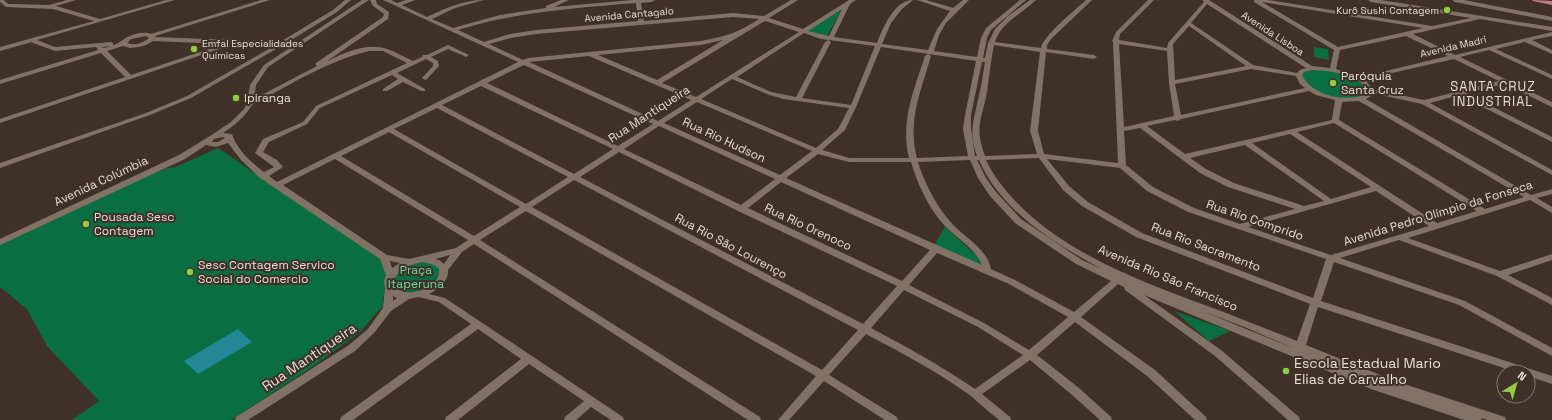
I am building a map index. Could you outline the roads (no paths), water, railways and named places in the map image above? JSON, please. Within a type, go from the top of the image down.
[{"type":"main road","points":[[1535,0],[1552,3]]},
{"type":"street","points":[[1,0],[6,5],[53,7],[99,20]]},
{"type":"street","points":[[47,7],[73,0]]},
{"type":"street","points":[[0,49],[172,0]]},
{"type":"street","points":[[124,43],[127,46],[135,46],[148,42],[152,37],[267,0]]},
{"type":"street","points":[[0,166],[189,97],[281,44],[335,11],[348,0]]},
{"type":"street","points":[[250,104],[253,85],[262,70],[295,46],[366,0]]},
{"type":"street","points":[[300,78],[307,70],[386,18],[387,13],[374,5],[373,0]]},
{"type":"street","name":"Rua Rio Hudson","points":[[386,0],[936,250],[1012,282],[1075,317],[1151,373],[1202,420]]},
{"type":"street","points":[[397,5],[412,0]]},
{"type":"street","points":[[426,19],[454,7],[481,0]]},
{"type":"street","points":[[452,30],[483,20],[548,7],[566,0]]},
{"type":"street","points":[[526,11],[652,0]]},
{"type":"street","points":[[658,83],[795,0]]},
{"type":"street","points":[[741,209],[817,151],[841,130],[853,107],[877,46],[888,23],[900,8],[910,0]]},
{"type":"street","points":[[920,0],[953,10]]},
{"type":"street","points":[[966,0],[953,10],[940,25],[910,118],[908,131],[912,160],[929,194],[946,221],[984,260],[988,267],[987,271]]},
{"type":"street","name":"Avenida Rio São Francisco","points":[[1024,0],[988,29],[980,61],[967,129],[972,158],[982,178],[993,194],[1018,221],[1079,262],[1299,351],[1375,386],[1452,416],[1477,420]]},
{"type":"street","name":"Avenida Rio São Francisco","points":[[1033,0],[996,30],[991,44],[983,94],[974,128],[982,157],[992,178],[1015,205],[1044,231],[1120,278],[1163,299],[1299,351],[1501,420]]},
{"type":"street","name":"Rua Rio Sacramento","points":[[1089,0],[1049,38],[1044,45],[1034,131],[1041,156],[1062,184],[1084,204],[1139,235],[1316,303],[1552,380]]},
{"type":"street","points":[[1254,0],[1337,48],[1483,17]]},
{"type":"street","points":[[1258,0],[1315,7],[1432,28]]},
{"type":"street","points":[[1371,0],[1552,28]]},
{"type":"street","points":[[1394,0],[1411,6]]},
{"type":"street","points":[[1455,0],[1552,19]]},
{"type":"street","points":[[638,1],[641,22]]},
{"type":"street","points":[[590,54],[817,151],[849,160],[912,160],[1041,156],[1122,166],[1116,40],[1118,33],[1148,1]]},
{"type":"street","points":[[1178,119],[1172,83],[1170,44],[1206,1]]},
{"type":"street","name":"Avenida Lisboa","points":[[1206,1],[1311,68]]},
{"type":"street","points":[[799,98],[850,2]]},
{"type":"street","name":"Rua Mantiqueira","points":[[444,269],[459,250],[474,240],[850,2]]},
{"type":"street","name":"Avenida Cantagalo","points":[[483,44],[510,36],[536,32],[728,15],[760,20],[799,34],[830,40],[980,61],[989,60]]},
{"type":"street","name":"Avenida Cantagalo","points":[[490,47],[512,38],[550,34],[722,18],[746,18],[760,20]]},
{"type":"street","points":[[1188,23],[1251,67]]},
{"type":"street","points":[[1406,33],[1552,105]]},
{"type":"street","points":[[0,82],[100,48],[124,43],[129,38],[138,35],[147,34],[152,37],[295,46]]},
{"type":"street","points":[[277,185],[523,62],[543,58],[701,43],[727,38],[737,34]]},
{"type":"street","name":"Avenida Madri","points":[[1359,79],[1552,34]]},
{"type":"street","points":[[33,39],[35,42],[55,49],[100,48],[130,78]]},
{"type":"street","points":[[1116,40],[1170,50]]},
{"type":"street","points":[[1526,40],[1552,52]]},
{"type":"street","points":[[0,121],[232,43]]},
{"type":"street","points":[[991,44],[1094,57]]},
{"type":"street","points":[[263,176],[279,167],[259,152],[266,141],[305,123],[318,107],[328,101],[392,73],[425,56],[448,47],[466,55]]},
{"type":"street","points":[[1333,69],[1337,48]]},
{"type":"street","points":[[1489,48],[1550,74]]},
{"type":"street","points":[[182,157],[217,145],[229,138],[233,123],[241,116],[250,104],[350,53],[362,49],[381,49],[412,63]]},
{"type":"street","points":[[425,56],[436,62],[436,66],[425,78]]},
{"type":"street","points":[[1172,83],[1251,67],[1298,75]]},
{"type":"street","points":[[1298,75],[1302,71],[1311,68],[1333,69],[1359,79],[1369,87],[1370,91]]},
{"type":"street","points":[[392,73],[423,90]]},
{"type":"street","points":[[1298,75],[1299,80],[1303,84],[1318,94],[1339,99],[1361,99],[1369,95],[1370,91]]},
{"type":"street","points":[[732,77],[769,93],[783,97],[799,98],[853,107]]},
{"type":"street","points":[[384,90],[403,79]]},
{"type":"street","points":[[1424,102],[1504,82]]},
{"type":"street","name":"Rua Rio Orenoco","points":[[481,83],[904,286],[981,325],[1030,355],[1075,391],[1107,420]]},
{"type":"street","points":[[1121,130],[1143,127],[1310,89]]},
{"type":"street","points":[[1370,91],[1424,102],[1552,173]]},
{"type":"street","points":[[974,92],[983,94]]},
{"type":"street","points":[[1460,93],[1552,140]]},
{"type":"street","points":[[1335,121],[1339,99]]},
{"type":"street","points":[[1361,99],[1552,210]]},
{"type":"street","name":"Rua Rio São Lourenço","points":[[436,105],[864,329],[943,372],[975,394],[1006,420]]},
{"type":"street","points":[[1184,157],[1335,121],[1483,211]]},
{"type":"street","name":"Avenida Colúmbia","points":[[0,242],[182,157],[233,123]]},
{"type":"street","points":[[1143,127],[1203,171],[1231,185],[1301,208]]},
{"type":"street","points":[[388,129],[822,375],[893,420]]},
{"type":"street","points":[[1292,131],[1435,226]]},
{"type":"street","points":[[238,153],[208,143],[212,138],[223,135],[229,138],[238,153],[263,176],[384,257],[408,262]]},
{"type":"street","points":[[1247,143],[1328,200]]},
{"type":"street","points":[[336,156],[474,240],[756,420]]},
{"type":"street","name":"Rua Rio Comprido","points":[[1122,166],[1150,189],[1171,202],[1238,227],[1462,303],[1552,352]]},
{"type":"street","points":[[1238,227],[1328,200],[1378,188]]},
{"type":"street","name":"Avenida Pedro Olímpio da Fonseca","points":[[1331,258],[1552,191]]},
{"type":"street","points":[[1398,237],[1455,256],[1500,274],[1552,302]]},
{"type":"street","name":"Rua Mantiqueira","points":[[423,259],[459,250]]},
{"type":"street","points":[[783,420],[936,250]]},
{"type":"street","points":[[384,257],[391,276]]},
{"type":"street","points":[[1500,274],[1552,257]]},
{"type":"street","points":[[1299,351],[1331,258]]},
{"type":"street","points":[[388,309],[391,276],[399,267],[408,262],[423,259],[435,261],[444,269],[442,280],[427,292],[407,296],[394,293],[390,289]]},
{"type":"street","points":[[975,394],[1030,355],[1120,278],[1156,309],[1218,353],[1295,420]]},
{"type":"street","points":[[438,284],[442,300]]},
{"type":"street","points":[[419,294],[442,300],[619,420]]},
{"type":"street","name":"Rua Mantiqueira","points":[[240,420],[352,348],[371,330],[388,309],[407,296]]},
{"type":"street","points":[[1156,309],[1156,302],[1163,299]]},
{"type":"street","points":[[345,420],[477,325]]},
{"type":"street","points":[[450,420],[528,359]]},
{"type":"street","points":[[569,420],[591,401]]},
{"type":"water","points":[[238,329],[252,342],[198,374],[184,361]]},
{"type":"place","name":"Kurô Sushi Contagem","points":[[1447,10]]},
{"type":"place","name":"Emfal Especialidades Químicas","points":[[194,49]]},
{"type":"place","name":"Paróquia Santa Cruz","points":[[1333,83]]},
{"type":"place","name":"Ipiranga","points":[[236,98]]},
{"type":"place","name":"Pousada Sesc Contagem","points":[[86,224]]},
{"type":"place","name":"Sesc Contagem Servico Social do Comercio","points":[[190,272]]},
{"type":"place","name":"Escola Estadual Mario Elias de Carvalho","points":[[1286,371]]},
{"type":"district","name":"SANTA CRUZ INDUSTRIAL","points":[[1493,94]]},
{"type":"park label","name":"Praça Itaperuna","points":[[416,277]]}]
